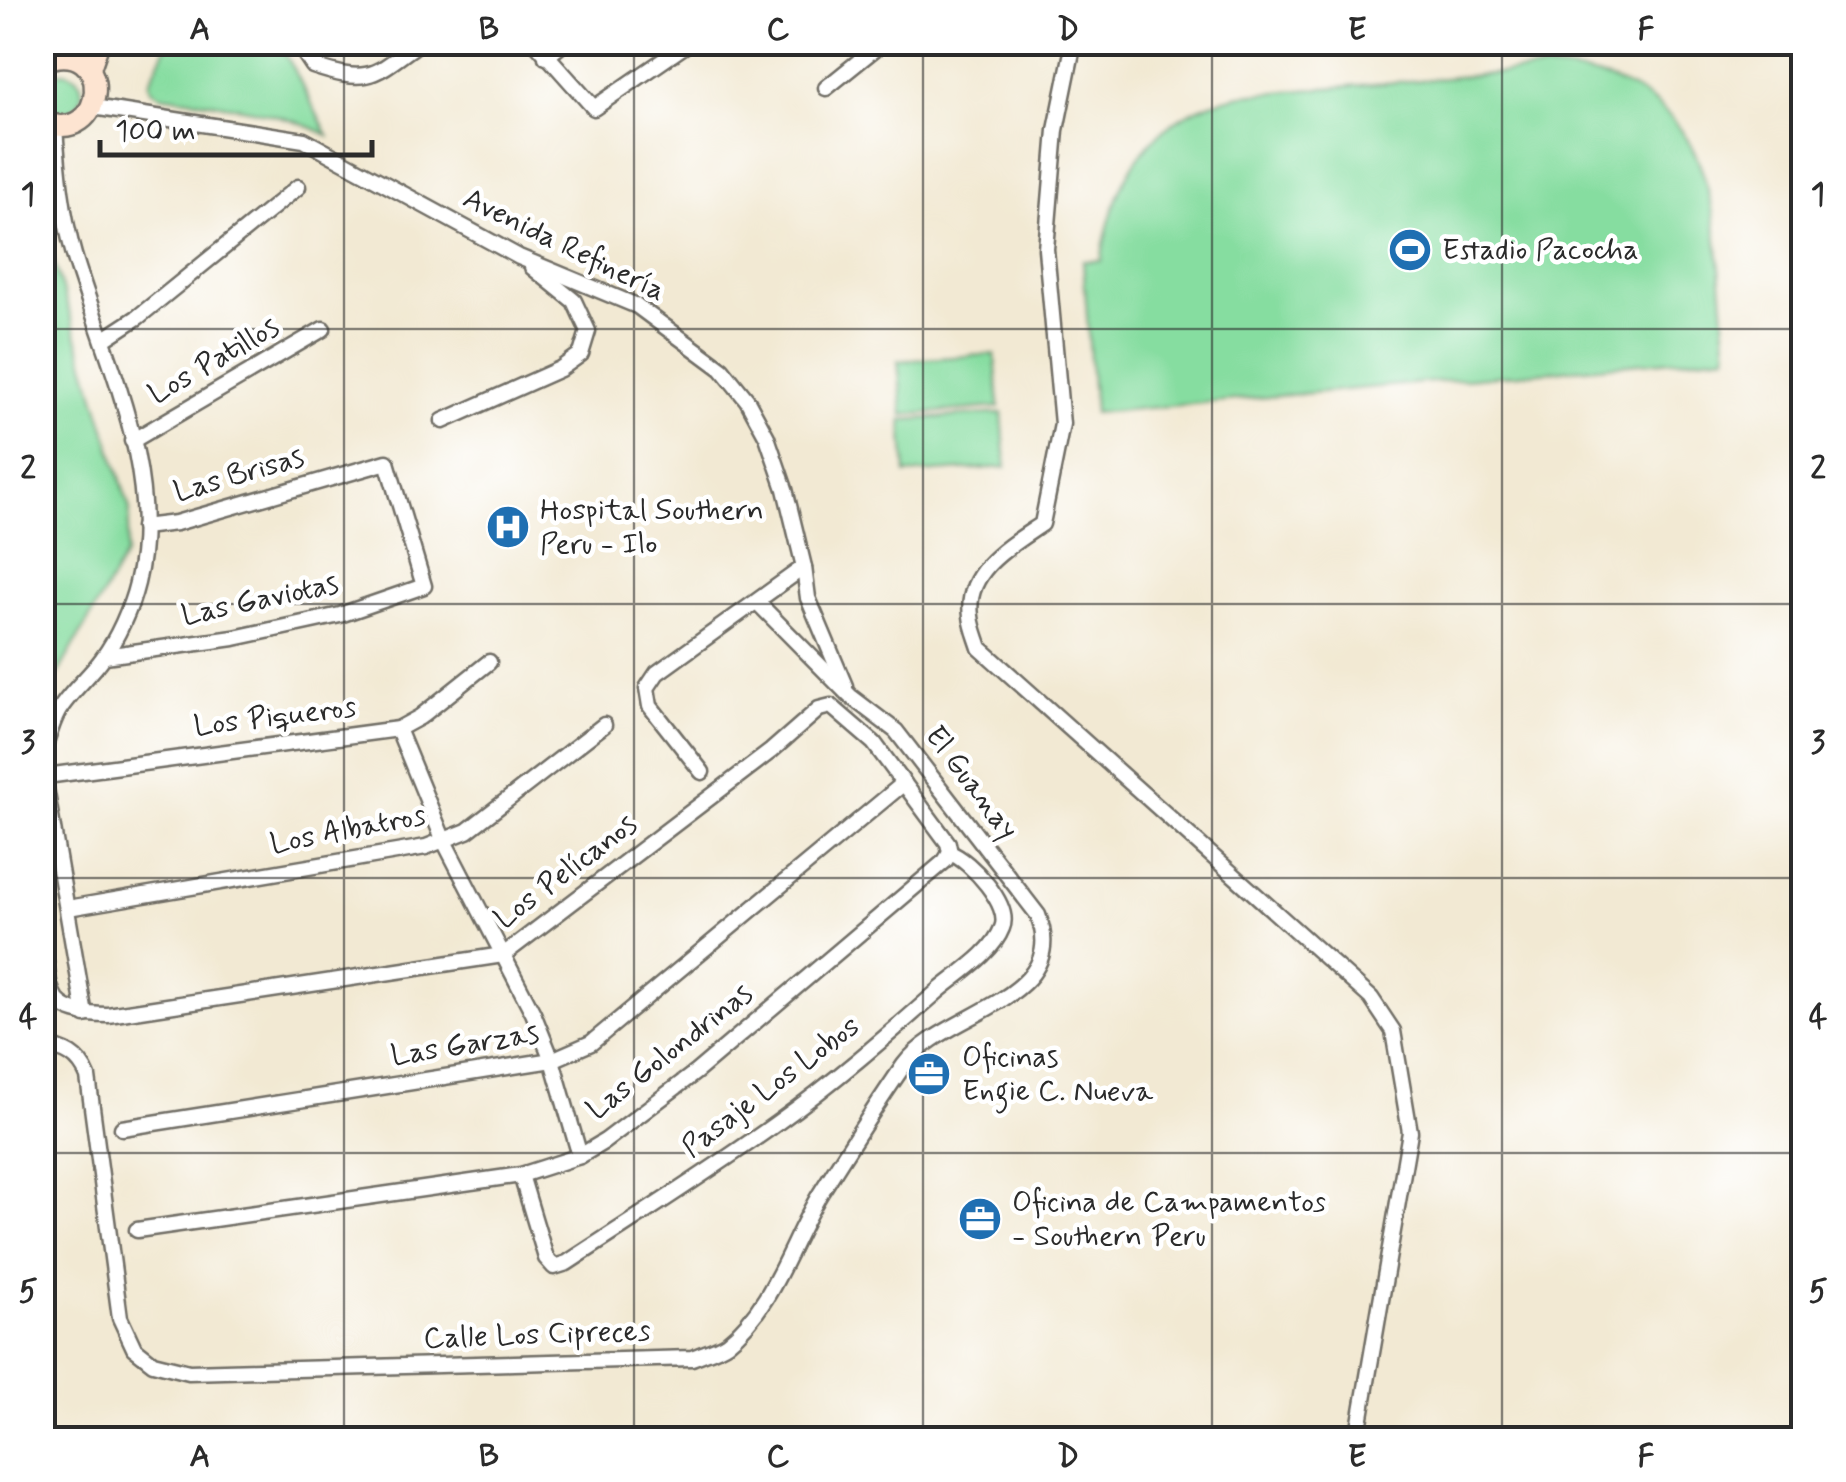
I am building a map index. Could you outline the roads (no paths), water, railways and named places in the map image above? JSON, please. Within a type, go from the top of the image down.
[{"type":"main road","points":[[90,68],[99,42]]},
{"type":"main road","points":[[49,124],[81,120],[93,107],[97,87],[90,68],[82,60],[57,52]]},
{"type":"street","points":[[296,42],[312,66],[346,77],[376,74],[420,42]]},
{"type":"street","points":[[535,42],[590,108],[690,42]]},
{"type":"street","points":[[546,57],[564,42]]},
{"type":"street","points":[[826,88],[883,42]]},
{"type":"street","points":[[1074,42],[1056,130],[1046,249],[1062,424],[1042,524],[998,554],[976,582],[970,613],[980,648],[1371,998],[1393,1030],[1410,1132],[1357,1440]]},
{"type":"street","name":"Avenida Refinería","points":[[93,107],[304,140],[519,258],[637,306],[722,369],[747,400],[767,438],[785,488],[808,598],[850,696]]},
{"type":"street","points":[[42,733],[104,656],[137,582],[144,528],[143,495],[132,440],[74,254],[49,124]]},
{"type":"street","points":[[103,340],[138,317],[298,187]]},
{"type":"street","points":[[444,421],[560,369],[581,354],[588,331],[574,302],[519,258]]},
{"type":"street","name":"Los Patillos","points":[[132,440],[323,329]]},
{"type":"street","name":"Las Brisas","points":[[144,528],[176,523],[387,462],[424,586]]},
{"type":"street","points":[[702,772],[650,706],[647,688],[657,674],[804,567]]},
{"type":"street","name":"Las Gaviotas","points":[[104,656],[234,638],[340,615],[424,586]]},
{"type":"street","name":"El Guanay","points":[[757,602],[850,696],[896,731],[1038,915]]},
{"type":"street","name":"Los Piqueros","points":[[44,772],[398,729],[420,717],[489,662]]},
{"type":"street","name":"Los Pelícanos","points":[[84,1015],[108,1015],[503,954],[771,751],[818,709],[831,706],[874,743],[948,843],[950,853]]},
{"type":"street","points":[[42,756],[58,712]]},
{"type":"street","name":"Los Albatros","points":[[68,908],[444,841],[466,831],[604,725]]},
{"type":"street","points":[[398,729],[444,841],[533,1012],[552,1060],[580,1156]]},
{"type":"street","points":[[44,772],[84,1015]]},
{"type":"street","name":"Las Garzas","points":[[122,1128],[552,1060],[591,1043],[904,784]]},
{"type":"street","name":"Las Golondrinas","points":[[137,1230],[520,1175],[580,1156],[696,1072],[946,861],[950,853]]},
{"type":"street","name":"Pasaje Los Lobos","points":[[520,1175],[546,1258],[554,1267],[567,1263],[779,1122],[901,1024],[1002,931],[1002,905],[962,857],[950,853]]},
{"type":"street","name":"Calle Los Cipreces","points":[[42,1045],[82,1061],[88,1077],[120,1318],[134,1348],[153,1363],[189,1372],[692,1358],[724,1346],[748,1323],[776,1280],[818,1197],[907,1061],[946,1029],[1022,988],[1041,964],[1045,934],[1038,915]]},
{"type":"street","points":[[42,934],[52,995],[60,1005],[84,1015]]},
{"type":"place","name":"Estadio Pacocha","points":[[1410,250]]},
{"type":"place","name":"Hospital Southern Peru - Ilo","points":[[508,527]]},
{"type":"place","name":"Oficinas Engie C. Nueva","points":[[929,1074]]},
{"type":"place","name":"Oficina de Campamentos - Southern Peru","points":[[980,1219]]}]
